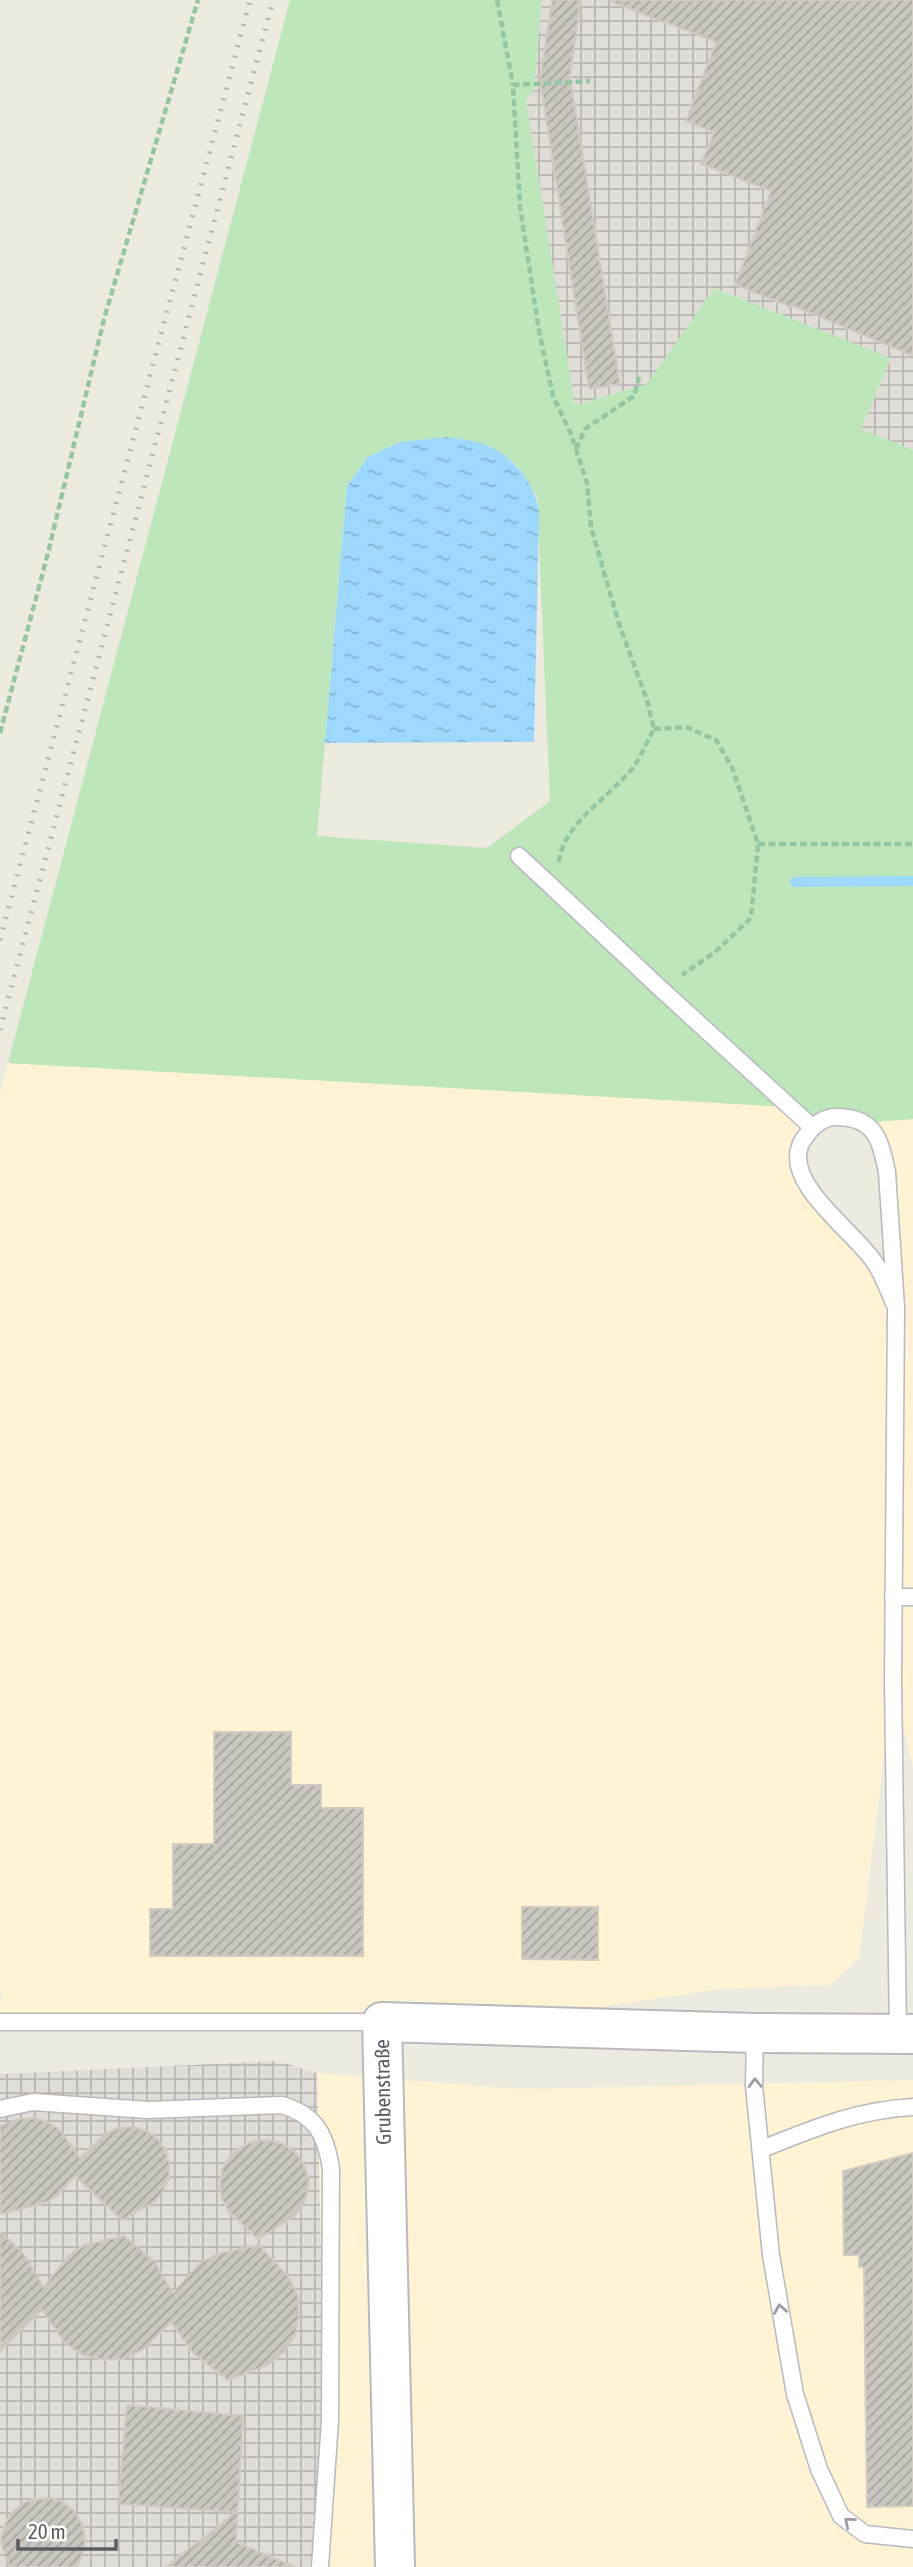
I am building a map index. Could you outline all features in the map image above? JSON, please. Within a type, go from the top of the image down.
[{"type":"street","name":"Grubenstraße","points":[[395,2567],[382,2022],[755,2033],[906,2034]]},
{"type":"lane","points":[[519,856],[812,1127]]},
{"type":"lane","points":[[896,1307],[876,1263],[808,1188],[798,1168],[799,1147],[812,1127],[830,1117],[847,1117],[865,1122],[877,1137],[887,1172],[896,1307],[893,1598],[906,2034]]},
{"type":"lane","points":[[893,1598],[913,1597]]},
{"type":"lane","points":[[0,2022],[382,2022]]},
{"type":"lane","points":[[755,2033],[754,2086],[771,2255],[795,2394],[819,2469],[841,2516],[865,2534],[913,2539]]},
{"type":"lane","points":[[0,2109],[33,2102],[148,2110],[282,2105],[296,2109],[321,2131],[328,2154],[331,2182],[330,2420],[320,2567]]},
{"type":"lane","points":[[762,2149],[845,2118],[880,2109],[913,2107]]},
{"type":"path","points":[[0,733],[48,553],[104,319],[198,0]]},
{"type":"path","points":[[497,0],[513,85],[520,207],[539,331],[553,396],[576,449],[587,483],[595,539],[619,624],[647,700],[654,729],[631,771],[586,815],[561,849],[557,891]]},
{"type":"path","points":[[513,85],[590,81]]},
{"type":"path","points":[[576,449],[585,429],[634,396],[639,377]]},
{"type":"path","points":[[654,729],[687,727],[716,740],[732,767],[758,844],[751,918],[715,952],[661,989]]},
{"type":"path","points":[[758,844],[913,844]]},
{"type":"shaded area","points":[[542,0],[913,0],[913,450],[861,429],[891,359],[715,288],[647,385],[575,405],[526,99],[534,89]]},
{"type":"shaded area","points":[[8,1063],[790,1107],[812,1127],[798,1168],[855,1239],[896,1304],[887,1172],[865,1122],[913,1119],[913,1768],[893,1685],[859,1958],[830,1985],[720,1989],[480,2025],[0,2022],[0,2000],[3,1992],[0,1991],[0,1095]]},
{"type":"shaded area","points":[[277,2061],[318,2073],[519,2089],[913,2080],[913,2567],[0,2567],[0,2074]]},
{"type":"shaded area","points":[[277,2061],[317,2073],[328,2567],[0,2567],[0,2074]]},
{"type":"green space","points":[[290,0],[542,0],[534,90],[526,99],[575,405],[647,384],[714,288],[891,358],[861,429],[913,450],[913,1119],[812,1127],[790,1107],[8,1063]],"holes":[[[400,442],[487,445],[515,463],[537,497],[550,801],[487,848],[317,836],[347,486],[369,457]]]},
{"type":"water","points":[[447,437],[481,443],[505,456],[521,471],[537,501],[539,512],[534,742],[325,743],[347,486],[368,457],[400,442]]},
{"type":"building","points":[[552,0],[581,0],[570,77],[620,384],[589,389],[540,80]]},
{"type":"building","points":[[612,0],[913,0],[913,356],[792,305],[791,307],[735,285],[771,191],[701,164],[714,132],[686,121],[716,42]]},
{"type":"building","points":[[214,1732],[291,1732],[291,1785],[321,1785],[321,1808],[363,1808],[363,1956],[150,1956],[150,1909],[173,1909],[173,1844],[214,1844]]},
{"type":"building","points":[[522,1907],[598,1907],[598,1960],[522,1959]]},
{"type":"building","points":[[34,2118],[48,2122],[60,2130],[80,2158],[105,2134],[118,2128],[132,2127],[146,2131],[158,2139],[166,2151],[169,2179],[163,2191],[155,2201],[122,2220],[75,2176],[57,2196],[45,2203],[0,2214],[0,2126],[19,2119]]},
{"type":"building","points":[[269,2140],[284,2144],[296,2153],[309,2179],[302,2208],[292,2218],[258,2239],[229,2212],[222,2199],[220,2185],[222,2170],[229,2157],[240,2147],[254,2141]]},
{"type":"building","points":[[913,2153],[913,2506],[867,2507],[864,2267],[859,2267],[859,2255],[844,2255],[843,2171]]},
{"type":"building","points":[[0,2232],[23,2253],[44,2287],[68,2256],[85,2245],[124,2236],[155,2262],[173,2293],[199,2264],[217,2254],[259,2245],[289,2277],[298,2296],[299,2316],[295,2336],[284,2352],[268,2365],[228,2380],[194,2354],[171,2322],[142,2350],[124,2359],[103,2360],[83,2355],[66,2344],[42,2310],[0,2351]]},
{"type":"building","points":[[127,2405],[243,2416],[236,2542],[295,2567],[166,2567],[236,2512],[118,2504]]},
{"type":"building","points":[[50,2498],[63,2502],[74,2511],[81,2522],[85,2536],[84,2550],[77,2567],[10,2567],[3,2551],[1,2537],[5,2524],[12,2512],[23,2503]]},
{"type":"waterway","points":[[795,882],[913,881]]},
{"type":"railway","points":[[0,940],[250,0]]},
{"type":"railway","points":[[0,1030],[273,0]]}]
